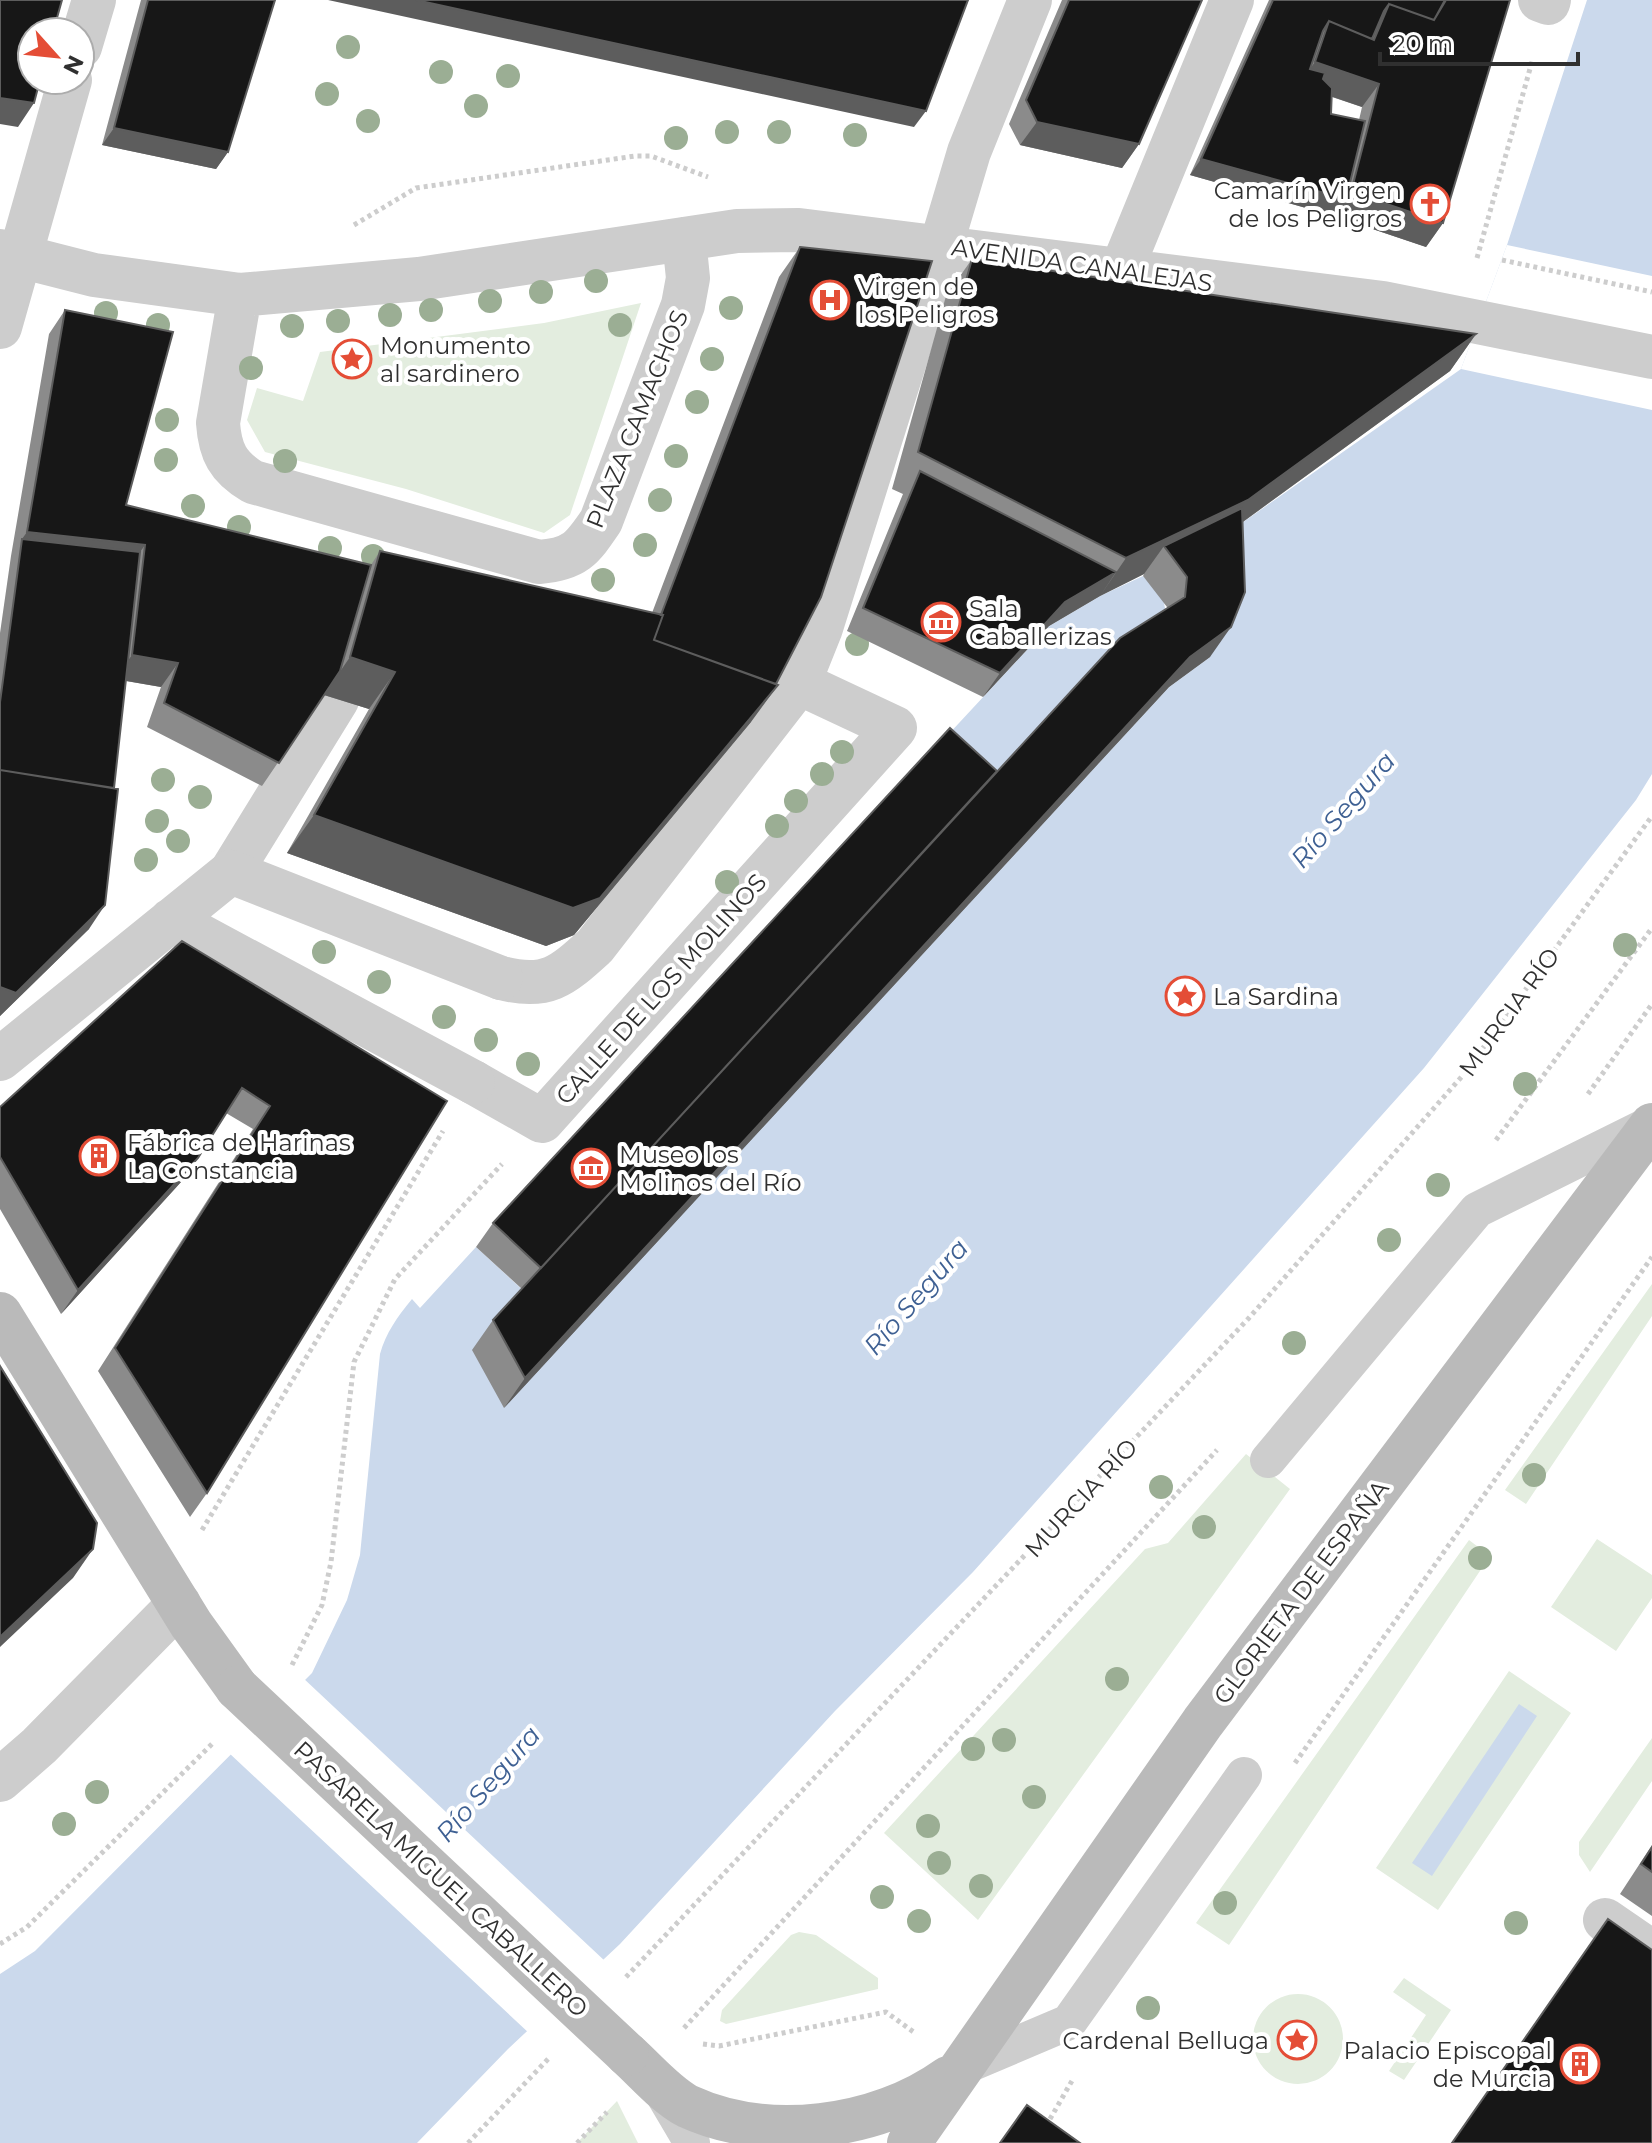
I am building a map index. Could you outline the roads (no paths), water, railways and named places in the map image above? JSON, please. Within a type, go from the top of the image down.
[{"type":"main road","name":"GLORIETA DE ESPAÑA","points":[[909,2143],[1203,1722],[1652,1124]]},
{"type":"main road","name":"PASARELA MIGUEL CABALLERO","points":[[0,1314],[179,1604],[237,1688],[649,2055],[675,2098],[732,2123],[783,2128],[832,2125],[885,2113],[929,2091],[963,2067]]},
{"type":"street","points":[[231,872],[525,985],[546,982],[570,969],[595,946],[799,683],[821,628],[969,152],[1030,0]]},
{"type":"street","points":[[1121,271],[1232,0]]},
{"type":"street","points":[[0,327],[10,254],[64,96]]},
{"type":"street","name":"AVENIDA CANALEJAS","points":[[684,239],[737,231],[799,230],[941,246],[1383,303],[1652,357]]},
{"type":"street","points":[[10,254],[141,283],[240,295],[419,279],[684,239]]},
{"type":"street","name":"PLAZA CAMACHOS","points":[[240,295],[218,423],[220,442],[231,466],[253,482],[539,562],[555,561],[571,556],[585,545],[601,521],[683,305],[688,278],[684,239]]},
{"type":"street","name":"CALLE DE LOS MOLINOS","points":[[171,920],[542,1121],[895,728],[799,683]]},
{"type":"street","points":[[0,1059],[231,872],[337,700]]},
{"type":"street","points":[[0,1780],[39,1746],[179,1604]]},
{"type":"street","points":[[1605,1920],[1652,1952]]},
{"type":"lane","points":[[1268,1460],[1477,1210],[1652,1124]]},
{"type":"lane","points":[[963,2067],[1069,2022],[1244,1775]]},
{"type":"lane","points":[[649,2055],[692,2143]]},
{"type":"water","name":"Río Segura","points":[[1587,0],[1652,0],[1652,774],[1636,800],[1424,1068],[973,1572],[835,1711],[620,1944],[508,2049],[417,2143],[0,2143],[0,1974],[35,1951],[312,1673],[347,1600],[360,1555],[380,1354],[402,1312],[412,1299],[420,1308],[476,1247],[525,1292],[504,1407],[1169,687],[1210,657],[1222,537],[1461,369],[1507,245]]},
{"type":"water","points":[[1143,576],[1163,598],[1167,618],[982,796],[933,751],[1049,626],[1100,596]]},
{"type":"water","points":[[1519,1704],[1537,1716],[1432,1876],[1412,1863]]},
{"type":"place","name":"Camarín Virgen de los Peligros","points":[[1430,204]]},
{"type":"place","name":"Virgen de los Peligros","points":[[830,300]]},
{"type":"place","name":"Monumento al sardinero","points":[[352,359]]},
{"type":"place","name":"Sala Caballerizas","points":[[941,622]]},
{"type":"place","name":"La Sardina","points":[[1185,996]]},
{"type":"place","name":"Fábrica de Harinas La Constancia","points":[[99,1156]]},
{"type":"place","name":"Museo los Molinos del Río","points":[[591,1168]]},
{"type":"place","name":"Cardenal Belluga","points":[[1297,2040]]},
{"type":"place","name":"Palacio Episcopal de Murcia","points":[[1580,2064]]}]
